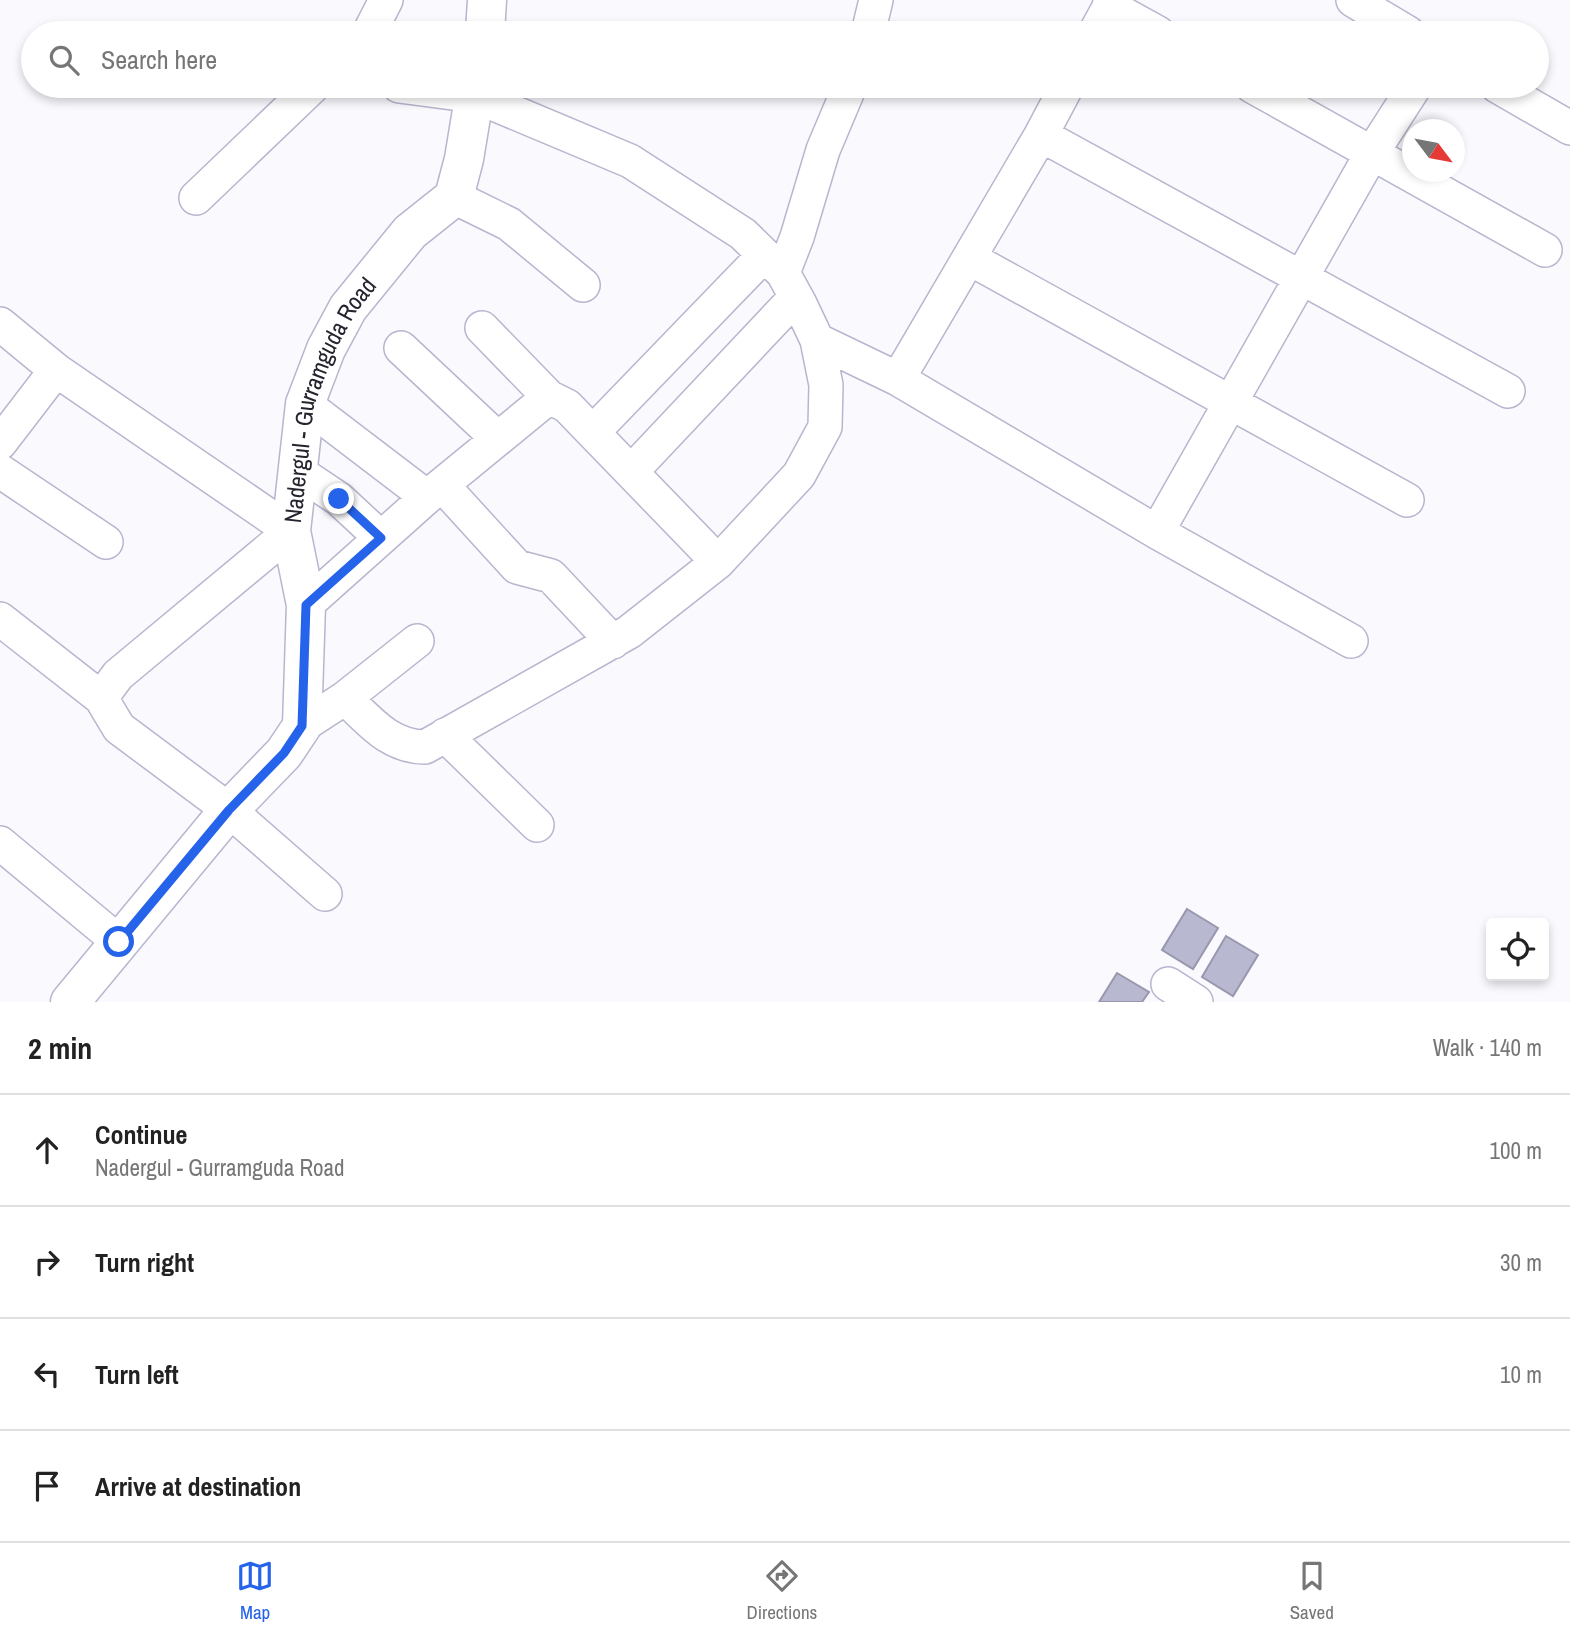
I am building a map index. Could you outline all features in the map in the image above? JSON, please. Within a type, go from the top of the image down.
[{"type":"main road","points":[[486,21],[487,0]]},
{"type":"main road","points":[[454,197],[475,98]]},
{"type":"main road","name":"Nadergul - Gurramguda Road","points":[[302,726],[306,605],[291,531],[305,404],[326,349],[348,308],[410,232],[454,197]]},
{"type":"main road","points":[[70,1002],[229,810],[284,753],[302,726]]},
{"type":"street","points":[[375,21],[386,0]]},
{"type":"street","points":[[871,21],[876,0]]},
{"type":"street","points":[[1353,0],[1388,21]]},
{"type":"street","points":[[1106,13],[1127,21]]},
{"type":"street","points":[[196,198],[300,98]]},
{"type":"street","points":[[345,698],[389,739],[411,747],[425,747],[613,642],[718,562],[799,475],[825,427],[826,385],[817,340],[781,275],[743,234],[630,161],[491,98]]},
{"type":"street","points":[[631,472],[781,275],[797,237],[822,150],[845,98]]},
{"type":"street","points":[[898,379],[1061,98]]},
{"type":"street","points":[[1273,98],[1545,250]]},
{"type":"street","points":[[1157,532],[1372,153],[1407,98]]},
{"type":"street","points":[[1518,98],[1570,128]]},
{"type":"street","points":[[1041,135],[1301,280],[1508,391]]},
{"type":"street","points":[[454,197],[509,224],[583,285]]},
{"type":"street","points":[[969,258],[1230,405],[1407,500]]},
{"type":"street","points":[[593,432],[781,275]]},
{"type":"street","points":[[0,324],[56,370],[291,531],[118,675],[101,698]]},
{"type":"street","points":[[482,328],[549,397],[568,406],[718,562]]},
{"type":"street","points":[[817,340],[898,379],[1157,532],[1351,641]]},
{"type":"street","points":[[401,348],[498,439]]},
{"type":"street","points":[[0,443],[56,370]]},
{"type":"street","points":[[306,605],[435,491],[549,397]]},
{"type":"street","points":[[305,404],[435,491],[517,567],[551,576],[613,642]]},
{"type":"street","points":[[0,471],[106,542]]},
{"type":"street","points":[[297,471],[339,499],[381,538]]},
{"type":"street","points":[[0,619],[101,698],[119,728],[229,810],[325,894]]},
{"type":"street","points":[[302,726],[345,698],[417,640]]},
{"type":"street","points":[[445,735],[537,825]]},
{"type":"street","points":[[0,843],[119,942]]},
{"type":"street","points":[[1168,984],[1196,1002]]},
{"type":"building","points":[[1187,909],[1218,928],[1193,969],[1162,950]]},
{"type":"building","points":[[1226,936],[1258,955],[1233,996],[1202,977]]},
{"type":"building","points":[[1117,973],[1149,992],[1142,1002],[1099,1002]]},
{"type":"route","points":[[119,942],[229,810],[284,753],[302,726],[306,605],[381,538],[339,499]]}]
